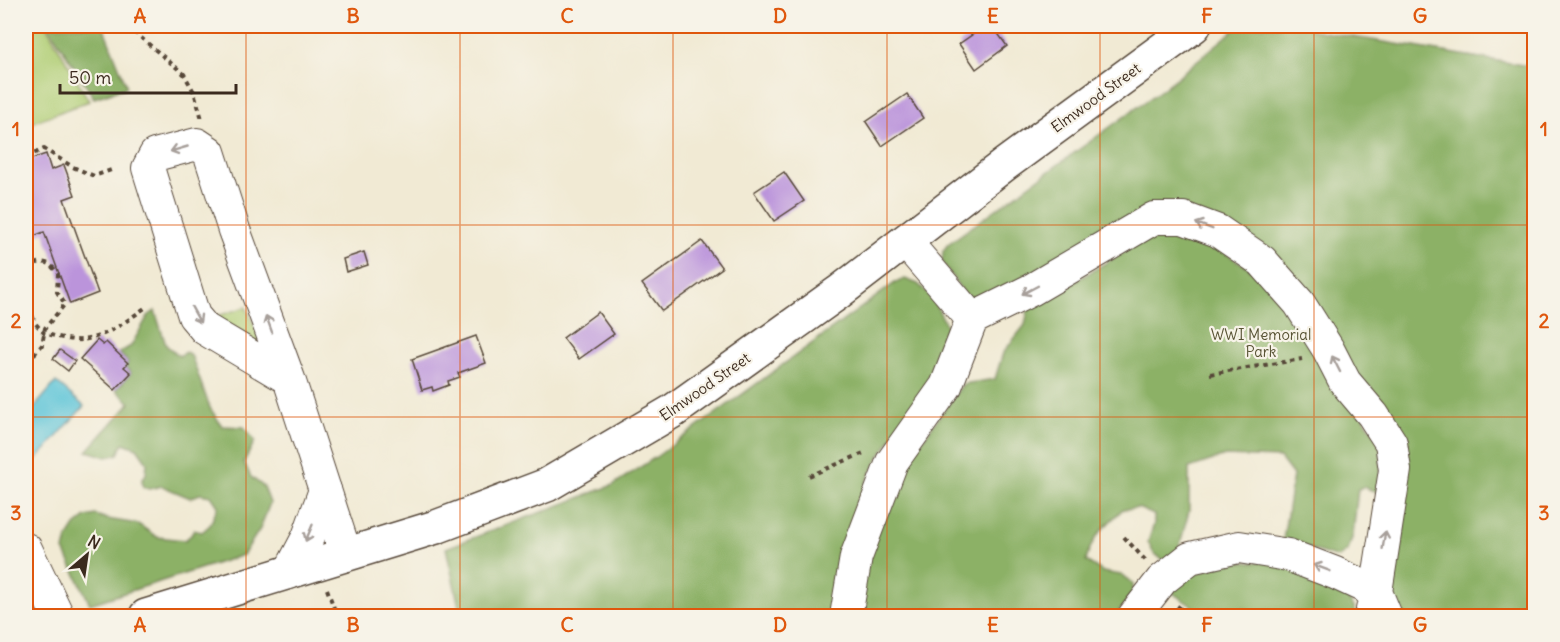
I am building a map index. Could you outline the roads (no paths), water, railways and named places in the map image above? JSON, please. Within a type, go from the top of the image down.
[{"type":"main road","name":"Elmwood Street","points":[[146,616],[436,527],[547,485],[673,411],[839,292],[1004,165],[1194,26]]},
{"type":"lane","points":[[289,379],[205,329],[194,316],[148,168],[155,155],[197,144],[209,152],[234,230],[289,379],[346,555]]},
{"type":"lane","points":[[846,616],[856,557],[892,462],[946,386],[972,319],[1031,290],[1154,218],[1183,218],[1218,231],[1262,261],[1299,303],[1331,354],[1345,382],[1373,415],[1391,442],[1395,470],[1377,608]]},
{"type":"lane","points":[[905,241],[972,319]]},
{"type":"lane","points":[[289,573],[308,537],[325,490]]},
{"type":"lane","points":[[1134,616],[1162,580],[1190,558],[1239,547],[1288,555],[1335,573],[1377,608]]},
{"type":"lane","points":[[26,549],[58,616]]},
{"type":"water","points":[[56,382],[84,406],[30,467],[26,463],[26,417]]},
{"type":"park label","name":"WWI Memorial Park","points":[[1261,344]]}]
